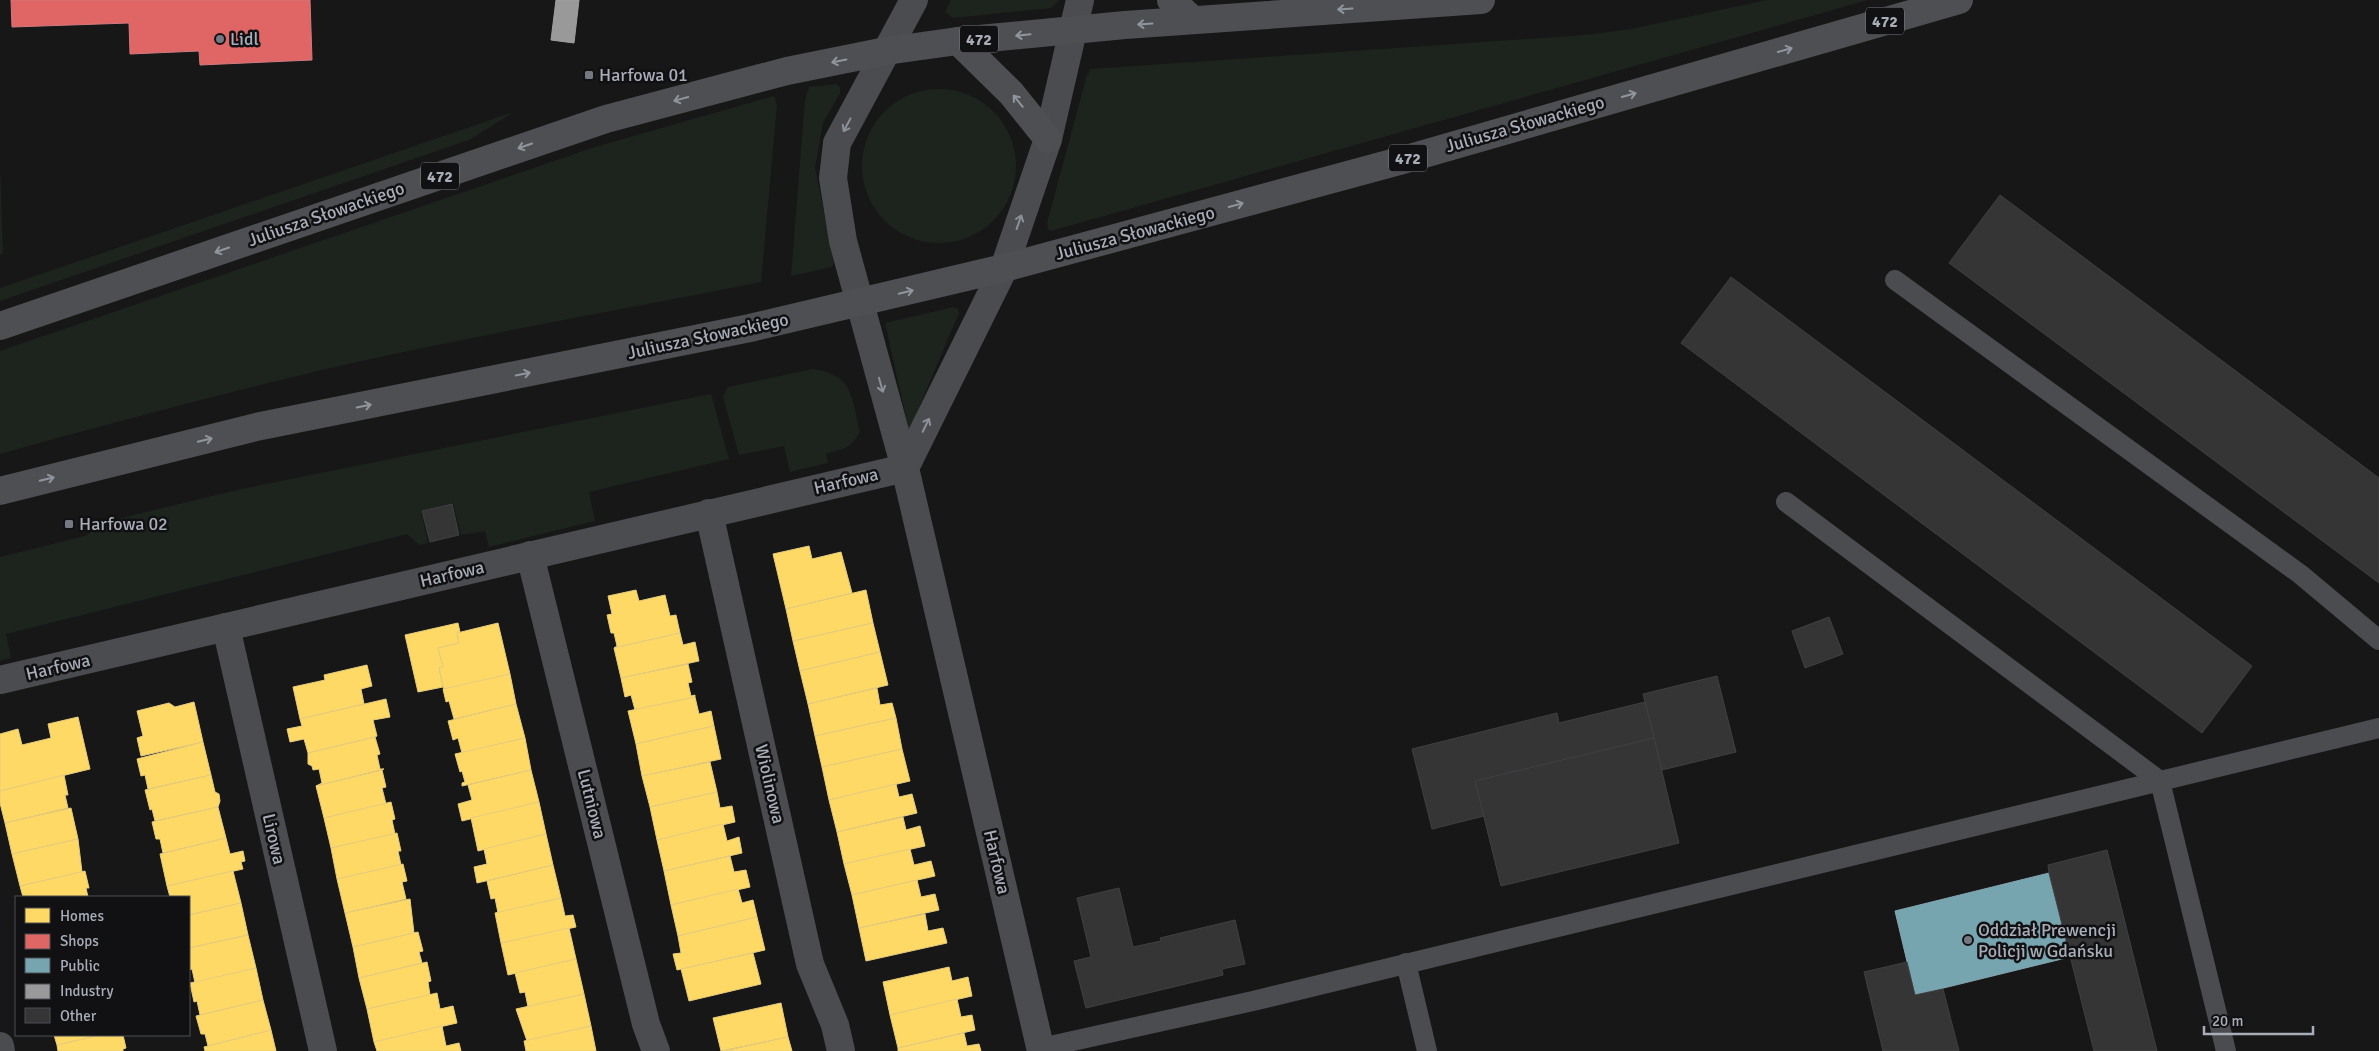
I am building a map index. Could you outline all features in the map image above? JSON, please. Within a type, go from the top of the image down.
[{"type":"main road","points":[[1171,0],[1193,20]]},
{"type":"main road","name":"472","points":[[886,51],[958,41],[1072,30],[1481,0]]},
{"type":"main road","name":"Juliusza Słowackiego","points":[[1004,268],[1403,160],[1959,0]]},
{"type":"main road","points":[[958,41],[1011,93],[1048,139]]},
{"type":"main road","name":"Juliusza Słowackiego","points":[[0,326],[606,120],[786,71],[886,51]]},
{"type":"main road","name":"472","points":[[859,303],[1004,268]]},
{"type":"main road","name":"Juliusza Słowackiego","points":[[2,489],[256,428],[750,328],[859,303]]},
{"type":"street","name":"Harfowa","points":[[914,0],[837,143],[833,178],[843,241],[905,468],[1041,1050]]},
{"type":"street","points":[[905,468],[1004,268],[1048,139],[1080,0]]},
{"type":"street","name":"Harfowa","points":[[0,680],[905,468]]},
{"type":"street","name":"Wiolinowa","points":[[709,513],[810,964],[835,1025],[842,1051]]},
{"type":"street","name":"Lutniowa","points":[[530,556],[646,1024],[656,1051]]},
{"type":"street","name":"Lirowa","points":[[226,627],[323,1051]]},
{"type":"street","points":[[0,1046],[1,1051]]},
{"type":"lane","points":[[1895,280],[2300,574],[2379,640]]},
{"type":"lane","points":[[1786,502],[2160,782],[2226,1051]]},
{"type":"lane","points":[[1041,1050],[1253,1001],[2379,728]]},
{"type":"lane","points":[[1406,964],[1428,1051]]},
{"type":"shaded area","points":[[951,0],[1059,0],[1051,8],[953,18],[945,12]]},
{"type":"shaded area","points":[[1767,0],[1868,0],[1051,231],[1048,229],[1047,223],[1087,75],[1091,69],[1585,35],[1631,29]]},
{"type":"shaded area","points":[[837,84],[840,87],[840,93],[823,123],[815,167],[834,263],[832,267],[791,276],[805,100],[809,87]]},
{"type":"shaded area","points":[[939,89],[954,90],[969,95],[994,111],[1010,136],[1015,151],[1015,181],[1010,196],[994,221],[969,237],[954,242],[939,243],[924,242],[909,237],[884,221],[868,196],[863,181],[862,166],[863,151],[868,136],[884,111],[909,95],[924,90]]},
{"type":"shaded area","points":[[774,96],[777,105],[761,282],[326,369],[0,454],[0,351],[595,147]]},
{"type":"shaded area","points":[[514,112],[469,140],[0,301],[0,288]]},
{"type":"shaded area","points":[[0,165],[3,253],[0,255]]},
{"type":"shaded area","points":[[954,307],[958,309],[959,313],[909,431],[885,323]]},
{"type":"shaded area","points":[[813,369],[827,372],[837,377],[849,390],[860,432],[853,442],[842,449],[826,454],[828,463],[790,472],[784,446],[739,455],[723,397],[728,387]]},
{"type":"shaded area","points":[[711,394],[729,459],[589,492],[595,521],[489,547],[485,531],[461,535],[453,503],[421,511],[428,543],[419,545],[407,534],[6,634],[11,658],[0,661],[0,557],[85,536],[105,522],[237,490]]},
{"type":"building: Homes","points":[[809,546],[812,559],[841,552],[852,593],[786,609],[773,554]]},
{"type":"building: Homes","points":[[636,590],[639,601],[665,595],[670,616],[676,615],[680,633],[614,648],[617,646],[614,633],[611,633],[607,615],[612,614],[608,596]]},
{"type":"building: Homes","points":[[866,590],[873,623],[793,641],[786,609]]},
{"type":"building: Homes","points":[[458,623],[460,632],[457,633],[459,643],[438,648],[443,667],[439,668],[443,687],[418,692],[405,635]]},
{"type":"building: Homes","points":[[498,623],[510,674],[444,690],[439,668],[443,667],[438,648],[459,643],[457,633]]},
{"type":"building: Homes","points":[[873,623],[880,652],[800,671],[793,641]]},
{"type":"building: Homes","points":[[680,633],[683,645],[695,642],[699,661],[621,678],[614,648]]},
{"type":"building: Homes","points":[[880,652],[888,685],[808,704],[800,671]]},
{"type":"building: Homes","points":[[688,664],[692,682],[688,683],[691,696],[695,695],[695,697],[635,710],[631,695],[625,697],[621,678]]},
{"type":"building: Homes","points":[[367,665],[372,686],[361,689],[364,704],[300,719],[293,687],[325,680],[324,675]]},
{"type":"building: Homes","points":[[510,674],[516,704],[454,719],[449,701],[446,702],[443,689]]},
{"type":"building: Homes","points":[[877,688],[880,705],[892,703],[896,718],[815,736],[808,704]]},
{"type":"building: Homes","points":[[695,697],[699,714],[711,711],[714,726],[636,744],[628,711]]},
{"type":"building: Homes","points":[[386,699],[390,717],[373,720],[377,736],[375,737],[308,753],[304,739],[290,742],[287,729],[302,726],[300,719]]},
{"type":"building: Homes","points":[[194,702],[203,742],[141,756],[137,738],[143,736],[137,711],[169,703],[175,707]]},
{"type":"building: Homes","points":[[516,704],[525,738],[462,753],[458,738],[453,740],[448,721]]},
{"type":"building: Homes","points":[[78,717],[90,769],[0,791],[0,734],[18,729],[22,745],[51,738],[48,724]]},
{"type":"building: Homes","points":[[896,718],[902,749],[822,767],[815,736]]},
{"type":"building: Homes","points":[[714,726],[721,759],[642,776],[636,744]]},
{"type":"building: Homes","points":[[375,737],[380,754],[377,755],[380,769],[384,769],[316,786],[322,783],[319,769],[313,770],[312,766],[308,764],[308,753]]},
{"type":"building: Homes","points":[[525,738],[531,770],[462,786],[462,783],[465,782],[455,754]]},
{"type":"building: Homes","points":[[203,742],[211,775],[148,789],[145,775],[141,776],[137,759]]},
{"type":"building: Homes","points":[[902,749],[910,781],[829,800],[822,767]]},
{"type":"building: Homes","points":[[710,762],[717,792],[650,807],[642,776]]},
{"type":"building: Homes","points":[[382,770],[386,787],[382,788],[386,804],[324,818],[316,786]]},
{"type":"building: Homes","points":[[531,770],[539,802],[462,821],[458,804],[472,800],[468,785]]},
{"type":"building: Homes","points":[[64,775],[68,795],[65,795],[68,808],[5,823],[0,803],[0,791]]},
{"type":"building: Homes","points":[[211,775],[215,792],[219,794],[220,801],[218,807],[155,821],[145,790]]},
{"type":"building: Homes","points":[[896,784],[899,797],[912,794],[917,813],[837,832],[829,800]]},
{"type":"building: Homes","points":[[717,792],[720,808],[732,806],[735,822],[657,840],[650,807]]},
{"type":"building: Homes","points":[[391,802],[395,819],[392,820],[395,834],[331,848],[324,818]]},
{"type":"building: Homes","points":[[539,802],[546,834],[478,851],[471,818]]},
{"type":"building: Homes","points":[[218,807],[226,838],[163,853],[160,839],[156,839],[152,822]]},
{"type":"building: Homes","points":[[71,808],[78,839],[12,854],[5,823]]},
{"type":"building: Homes","points":[[903,817],[906,830],[920,826],[925,846],[844,864],[837,832]]},
{"type":"building: Homes","points":[[723,824],[727,841],[739,837],[742,853],[664,871],[657,840]]},
{"type":"building: Homes","points":[[397,833],[401,851],[398,851],[401,865],[337,879],[331,848]]},
{"type":"building: Homes","points":[[546,834],[553,865],[477,883],[474,867],[487,864],[484,849]]},
{"type":"building: Homes","points":[[226,838],[230,854],[243,851],[245,861],[241,862],[243,869],[167,886],[160,854]]},
{"type":"building: Homes","points":[[78,839],[82,872],[20,886],[12,854]]},
{"type":"building: Homes","points":[[910,849],[914,865],[931,861],[935,876],[852,895],[844,864]]},
{"type":"building: Homes","points":[[730,856],[734,872],[746,870],[750,887],[671,905],[664,871]]},
{"type":"building: Homes","points":[[403,864],[407,881],[402,882],[406,899],[345,913],[337,879]]},
{"type":"building: Homes","points":[[553,865],[561,898],[498,913],[495,898],[491,899],[487,881]]},
{"type":"building: Homes","points":[[85,871],[89,888],[86,888],[88,896],[23,896],[20,886]]},
{"type":"building: Homes","points":[[233,871],[241,903],[190,915],[190,896],[170,896],[167,886]]},
{"type":"building: Homes","points":[[917,880],[921,897],[935,894],[939,910],[859,928],[852,895]]},
{"type":"building: Homes","points":[[738,889],[742,903],[753,900],[757,917],[678,936],[671,905]]},
{"type":"building: Homes","points":[[561,898],[565,916],[573,915],[576,927],[501,943],[495,913]]},
{"type":"building: Homes","points":[[410,899],[414,933],[353,947],[345,913]]},
{"type":"building: Homes","points":[[241,903],[248,935],[190,948],[190,915]]},
{"type":"building: Homes","points":[[925,914],[928,931],[943,928],[947,943],[866,961],[859,928]]},
{"type":"building: Homes","points":[[757,917],[765,950],[677,970],[673,954],[681,953],[678,936]]},
{"type":"building: Homes","points":[[569,928],[576,959],[508,975],[501,943]]},
{"type":"building: Homes","points":[[418,932],[423,951],[419,952],[422,963],[359,978],[353,947]]},
{"type":"building: Homes","points":[[248,935],[256,968],[195,983],[192,969],[190,970],[190,948]]},
{"type":"building: Homes","points":[[753,953],[761,984],[689,1001],[681,969]]},
{"type":"building: Homes","points":[[576,959],[584,994],[528,1007],[525,992],[520,993],[515,973]]},
{"type":"building: Homes","points":[[427,962],[431,981],[428,982],[430,995],[367,1009],[359,978]]},
{"type":"building: Homes","points":[[949,967],[952,981],[968,977],[972,996],[890,1015],[883,982]]},
{"type":"building: Homes","points":[[256,968],[263,1000],[200,1015],[197,1001],[194,1002],[190,983]]},
{"type":"building: Homes","points":[[437,993],[440,1009],[453,1006],[457,1023],[374,1042],[367,1009]]},
{"type":"building: Homes","points":[[584,994],[591,1026],[527,1041],[516,1009]]},
{"type":"building: Homes","points":[[957,999],[961,1017],[972,1015],[975,1030],[898,1048],[890,1015]]},
{"type":"building: Homes","points":[[263,1000],[271,1030],[208,1046],[205,1034],[201,1034],[196,1016]]},
{"type":"building: Homes","points":[[781,1003],[788,1037],[721,1051],[713,1018]]},
{"type":"building: Homes","points":[[442,1026],[446,1046],[459,1043],[461,1051],[377,1051],[374,1042]]},
{"type":"building: Homes","points":[[591,1026],[596,1051],[526,1051],[524,1041]]},
{"type":"building: Homes","points":[[271,1030],[276,1051],[205,1051],[204,1047]]},
{"type":"building: Homes","points":[[964,1033],[967,1046],[979,1044],[981,1051],[898,1051],[898,1048]]},
{"type":"building: Homes","points":[[54,1036],[97,1036],[57,1045]]},
{"type":"building: Homes","points":[[97,1036],[123,1036],[126,1048],[123,1051],[58,1051],[57,1045]]},
{"type":"building: Homes","points":[[788,1037],[792,1051],[724,1051]]},
{"type":"building: Shops","name":"Lidl","points":[[11,0],[310,0],[312,60],[200,65],[199,51],[130,54],[129,23],[12,27]]},
{"type":"building: Public","points":[[2049,873],[2070,957],[1915,995],[1895,911]]},
{"type":"building: Industry","points":[[556,0],[579,0],[574,43],[551,40]]},
{"type":"building: Other","points":[[2000,195],[2379,478],[2379,583],[1949,263]]},
{"type":"building: Other","points":[[1731,277],[2252,666],[2202,733],[1681,343]]},
{"type":"building: Other","points":[[452,504],[459,535],[430,542],[422,511]]},
{"type":"building: Other","points":[[1829,617],[1843,654],[1805,668],[1792,631]]},
{"type":"building: Other","points":[[1717,676],[1736,752],[1662,770],[1643,694]]},
{"type":"building: Other","points":[[1645,702],[1654,738],[1475,781],[1484,816],[1432,829],[1412,749],[1557,713],[1559,723]]},
{"type":"building: Other","points":[[1654,738],[1679,843],[1501,886],[1475,781]]},
{"type":"building: Other","points":[[2107,850],[2157,1051],[2094,1051],[2049,873],[2048,865]]},
{"type":"building: Other","points":[[1119,888],[1133,947],[1161,941],[1160,938],[1235,920],[1245,964],[1222,969],[1223,975],[1086,1008],[1074,961],[1091,957],[1077,898]]},
{"type":"building: Other","points":[[1907,962],[1915,995],[1943,989],[1959,1051],[1883,1051],[1864,972]]},
{"type":"place","name":"Lidl","points":[[220,39]]},
{"type":"place","name":"Harfowa 01","points":[[589,75]]},
{"type":"place","name":"Harfowa 02","points":[[69,524]]},
{"type":"place","name":"Oddział Prewencji Policji w Gdańsku","points":[[1968,940]]}]
